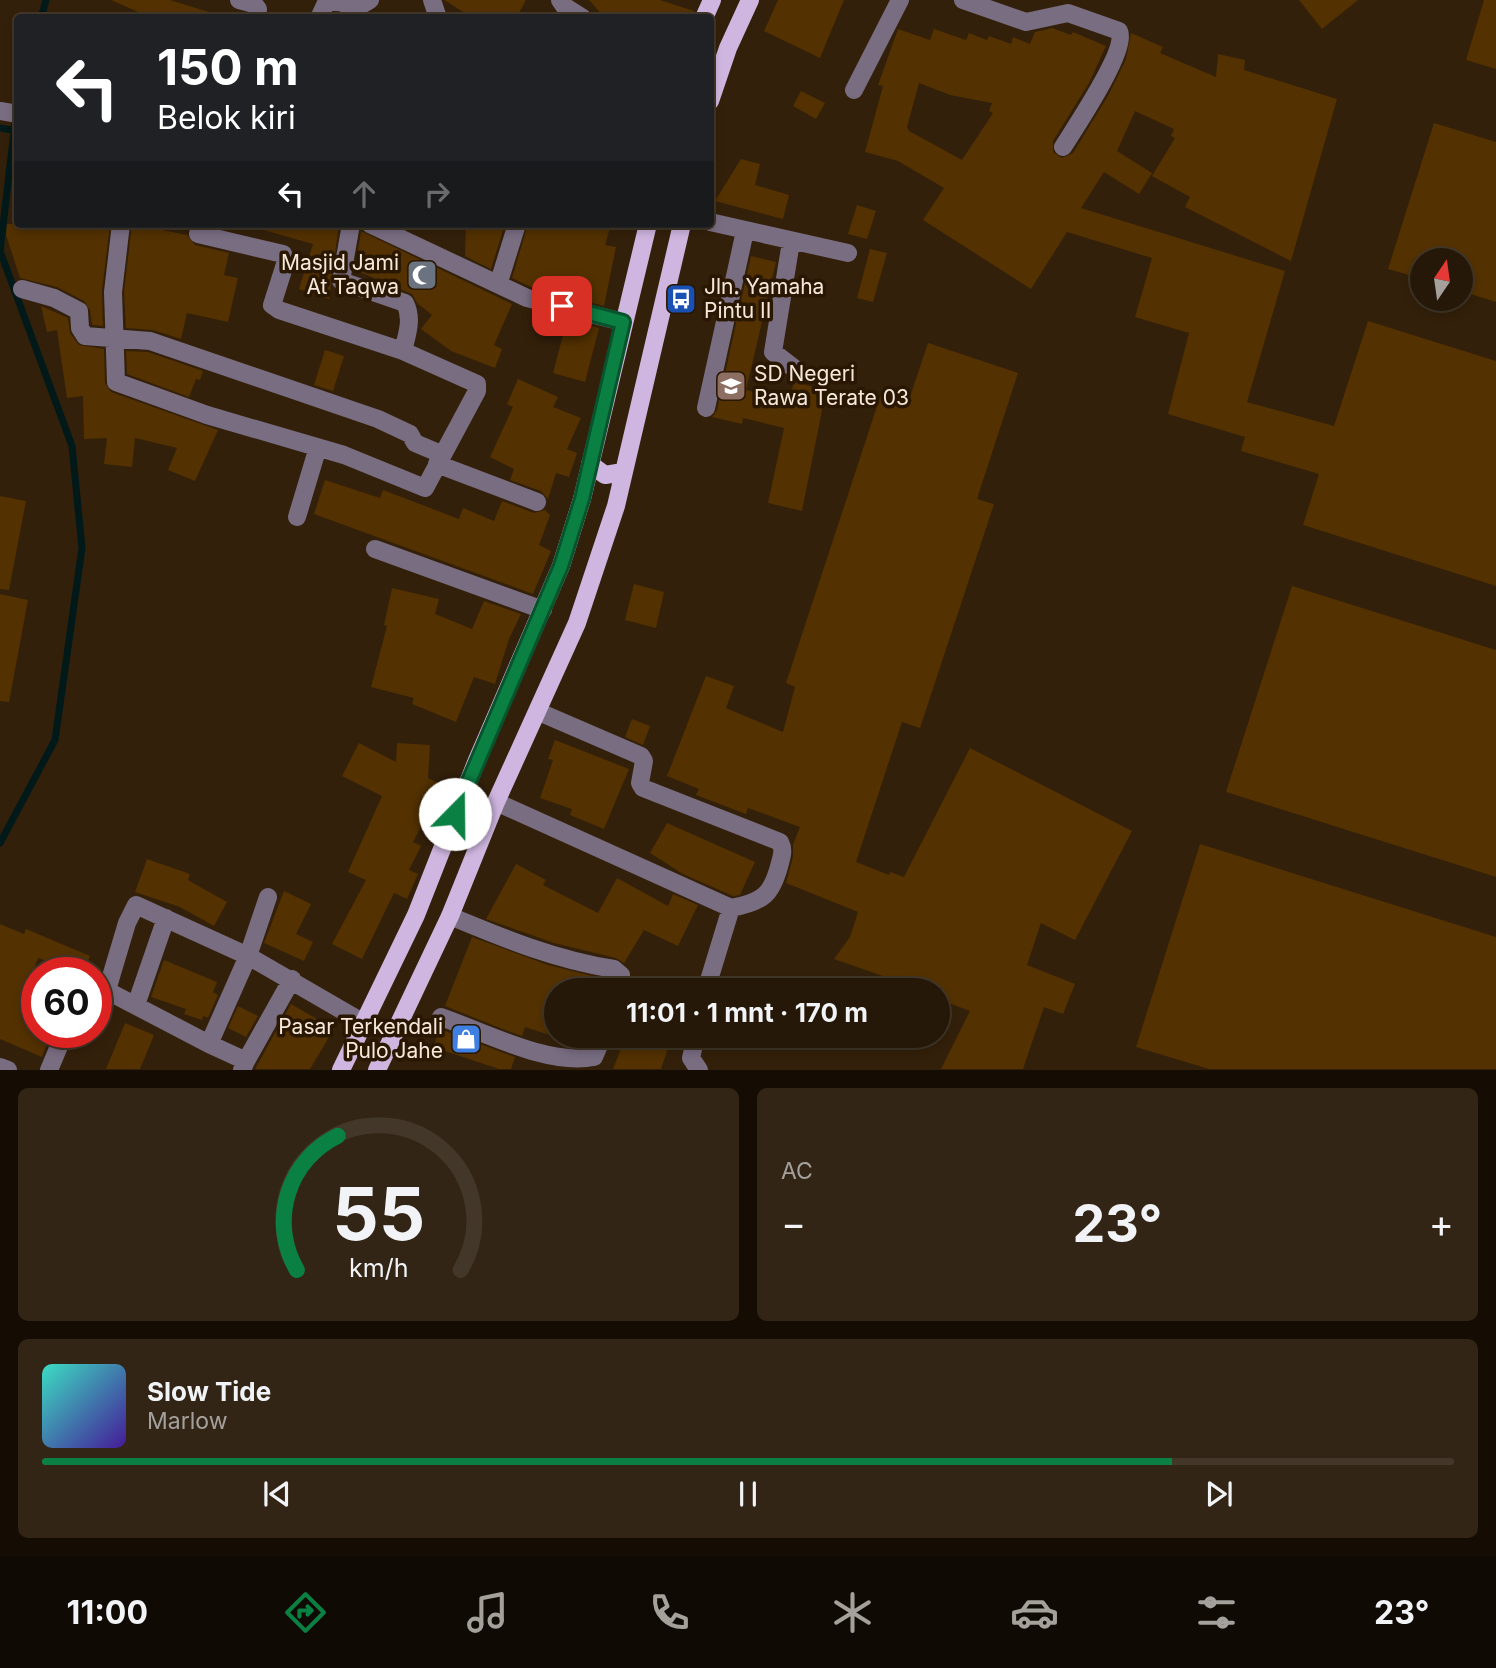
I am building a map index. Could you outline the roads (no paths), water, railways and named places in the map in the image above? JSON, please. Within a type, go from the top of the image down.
[{"type":"main road","points":[[714,90],[731,40],[750,0]]},
{"type":"main road","points":[[341,1069],[416,915],[477,760],[561,566],[590,464],[647,228]]},
{"type":"main road","points":[[377,1069],[450,916],[496,803],[577,623],[603,550],[624,472],[681,228]]},
{"type":"main road","points":[[590,464],[605,475],[624,472]]},
{"type":"street","points":[[239,0],[254,4],[258,9],[257,14]]},
{"type":"street","points":[[320,14],[326,3],[335,1],[358,6],[370,0]]},
{"type":"street","points":[[560,0],[577,14]]},
{"type":"street","points":[[854,90],[900,0]]},
{"type":"street","points":[[963,0],[1026,22],[1069,7],[1119,31],[1122,37],[1092,102],[1063,147]]},
{"type":"street","points":[[714,223],[848,253]]},
{"type":"street","points":[[121,228],[113,292],[116,382],[207,415],[318,447],[425,488],[477,391],[477,384],[403,351],[279,310],[272,305],[286,261],[283,254],[198,234],[200,228]]},
{"type":"street","points":[[350,228],[341,281],[405,303],[410,312],[403,351]]},
{"type":"street","points":[[379,228],[499,282],[527,298],[623,322]]},
{"type":"street","points":[[499,282],[516,228]]},
{"type":"street","points":[[706,408],[745,231]]},
{"type":"street","points":[[791,242],[773,352],[799,372]]},
{"type":"street","points":[[22,289],[72,305],[79,311],[79,328],[85,336],[150,341],[378,419],[410,434],[415,443],[439,459],[537,502]]},
{"type":"street","points":[[297,517],[318,447]]},
{"type":"street","points":[[375,549],[543,610]]},
{"type":"street","points":[[496,803],[731,908],[748,905],[769,892],[783,849],[780,842],[643,788],[640,783],[644,761],[641,756],[539,712]]},
{"type":"street","points":[[209,1044],[248,956],[268,897]]},
{"type":"street","points":[[112,962],[136,905],[248,956],[364,1023]]},
{"type":"street","points":[[710,978],[731,908]]},
{"type":"street","points":[[450,916],[550,956],[614,969],[621,978]]},
{"type":"street","points":[[136,1005],[166,918]]},
{"type":"street","points":[[112,993],[244,1065],[292,979]]},
{"type":"street","points":[[441,1017],[533,1051],[564,1058],[594,1057],[598,1048]]},
{"type":"street","points":[[49,1069],[58,1048]]},
{"type":"street","points":[[693,1048],[691,1058],[699,1069]]},
{"type":"street","points":[[0,1067],[8,1069]]},
{"type":"waterway","points":[[42,14],[46,0]]},
{"type":"waterway","points":[[0,128],[12,130]]},
{"type":"waterway","points":[[0,843],[55,740],[82,548],[72,446],[0,251],[14,132]]},
{"type":"place","name":"Masjid Jami At Taqwa","points":[[422,275]]},
{"type":"place","name":"Jln. Yamaha Pintu II","points":[[681,299]]},
{"type":"place","name":"SD Negeri Rawa Terate 03","points":[[731,386]]},
{"type":"place","name":"Pasar Terkendali Pulo Jahe","points":[[466,1039]]}]
